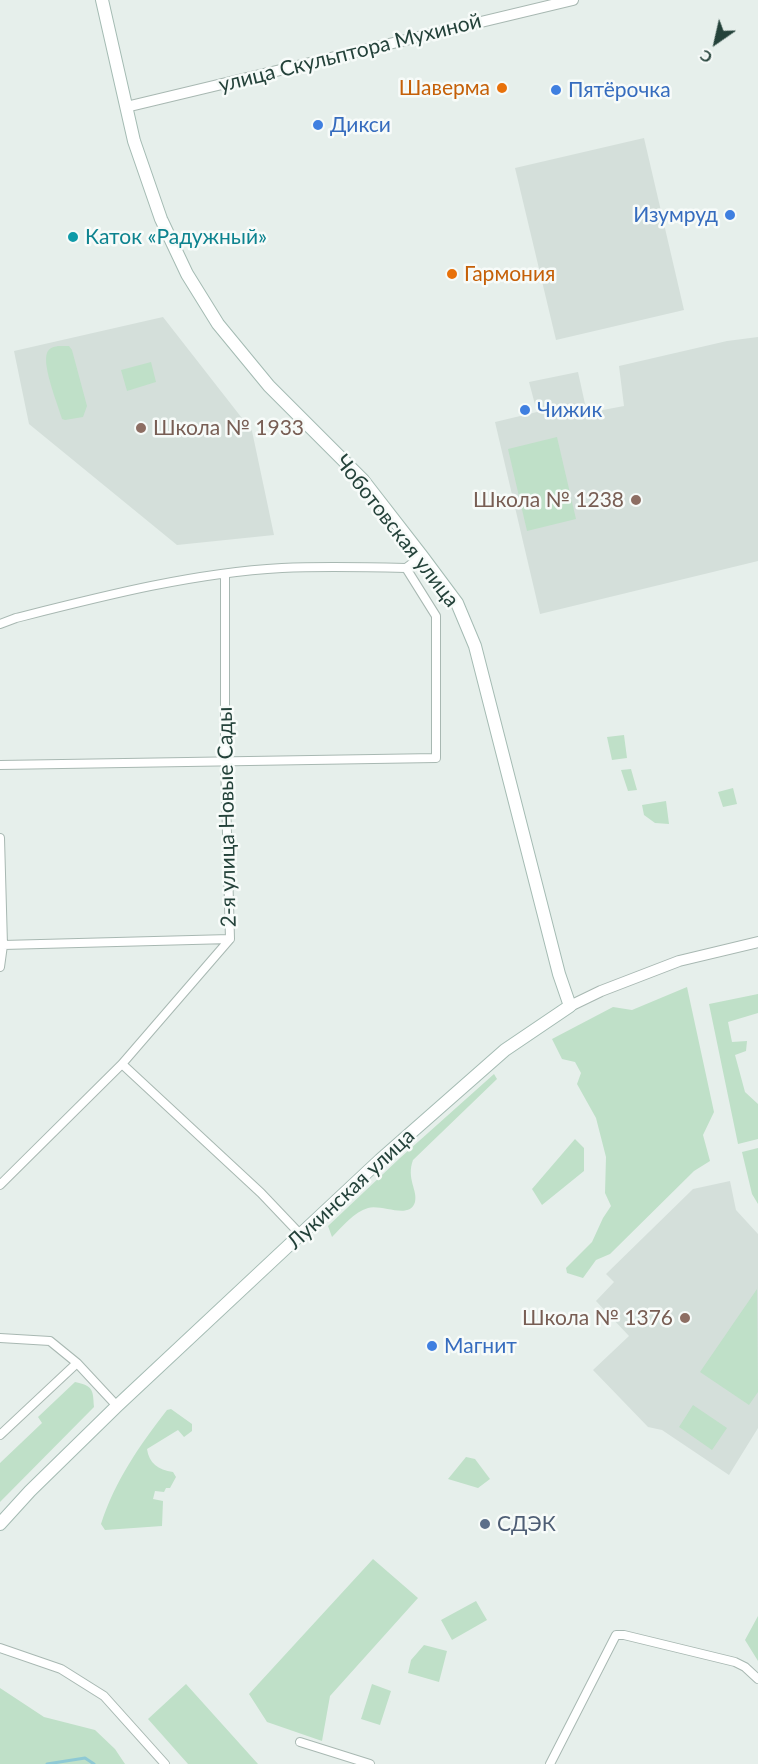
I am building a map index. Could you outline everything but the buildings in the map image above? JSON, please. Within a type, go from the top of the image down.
[{"type":"main road","name":"Чоботовская улица","points":[[102,0],[134,141],[161,219],[186,274],[218,324],[269,386],[363,480],[457,603],[475,646],[559,974],[570,1006]]},
{"type":"main road","name":"Лукинская улица","points":[[0,1524],[30,1491],[117,1407],[380,1160],[505,1050],[570,1006]]},
{"type":"street","name":"улица Скульптора Мухиной","points":[[126,107],[573,0]]},
{"type":"street","points":[[0,624],[125,591],[225,574],[282,568],[406,568],[422,556]]},
{"type":"street","points":[[0,765],[436,758],[436,616],[406,568]]},
{"type":"street","name":"2-я улица Новые Сады","points":[[0,1185],[122,1064],[230,939],[225,762],[225,574]]},
{"type":"street","points":[[0,838],[3,945],[0,967]]},
{"type":"street","points":[[3,945],[230,939]]},
{"type":"street","name":"Лукинская улица","points":[[570,1006],[601,991],[680,961],[758,942]]},
{"type":"street","points":[[122,1064],[261,1193],[300,1234]]},
{"type":"street","points":[[0,1338],[50,1341],[77,1363],[117,1407]]},
{"type":"street","points":[[0,1435],[77,1363]]},
{"type":"street","points":[[550,1764],[616,1635],[735,1662],[745,1667],[758,1679]]},
{"type":"street","points":[[0,1648],[61,1669],[104,1696],[165,1764]]},
{"type":"street","points":[[300,1742],[370,1764]]},
{"type":"shaded area","points":[[644,138],[684,310],[556,340],[515,168]]},
{"type":"shaded area","name":"Школа № 1933","points":[[163,317],[252,431],[274,535],[177,545],[29,424],[14,351]]},
{"type":"shaded area","name":"Школа № 1238","points":[[758,337],[758,561],[540,614],[495,422],[537,412],[529,382],[578,372],[587,413],[624,406],[619,366],[727,341]]},
{"type":"shaded area","name":"Школа № 1376","points":[[730,1181],[736,1210],[758,1234],[758,1428],[729,1475],[662,1430],[648,1427],[593,1370],[629,1336],[596,1301],[614,1282],[606,1274],[693,1189]]},
{"type":"green space","points":[[58,346],[69,346],[72,350],[87,406],[83,417],[62,419],[48,376],[46,359],[49,350]]},
{"type":"green space","points":[[151,362],[156,382],[127,391],[121,370]]},
{"type":"green space","points":[[557,437],[576,519],[527,531],[508,449]]},
{"type":"green space","points":[[624,735],[627,758],[612,760],[607,737]]},
{"type":"green space","points":[[631,769],[637,790],[628,791],[621,770]]},
{"type":"green space","points":[[733,788],[737,804],[723,807],[718,792]]},
{"type":"green space","points":[[666,801],[669,824],[655,823],[644,815],[642,805]]},
{"type":"green space","points":[[687,987],[714,1112],[703,1135],[710,1161],[694,1171],[610,1254],[596,1260],[583,1278],[567,1273],[566,1268],[592,1242],[611,1206],[605,1193],[606,1157],[596,1118],[577,1084],[581,1073],[575,1062],[562,1059],[552,1039],[613,1007],[632,1010]]},
{"type":"green space","points":[[758,994],[758,1013],[728,1022],[732,1042],[747,1041],[746,1051],[735,1055],[745,1092],[758,1104],[758,1139],[738,1144],[709,1004]]},
{"type":"green space","points":[[494,1074],[497,1079],[413,1160],[411,1178],[415,1202],[412,1207],[402,1211],[368,1208],[353,1216],[332,1237],[328,1226]]},
{"type":"green space","points":[[575,1139],[584,1148],[584,1171],[542,1205],[532,1189]]},
{"type":"green space","points":[[758,1148],[758,1204],[752,1194],[742,1152]]},
{"type":"green space","points":[[757,1289],[758,1392],[749,1405],[700,1372]]},
{"type":"green space","points":[[75,1382],[91,1389],[94,1407],[0,1502],[0,1463],[42,1423],[38,1417]]},
{"type":"green space","points":[[693,1405],[727,1428],[712,1450],[679,1427]]},
{"type":"green space","points":[[171,1409],[192,1424],[192,1431],[184,1437],[178,1430],[147,1449],[155,1465],[173,1472],[176,1477],[170,1488],[166,1488],[164,1492],[155,1491],[153,1499],[163,1501],[162,1526],[105,1530],[101,1524],[113,1493],[147,1437],[167,1410]]},
{"type":"green space","points":[[466,1457],[475,1459],[490,1479],[478,1488],[448,1479]]},
{"type":"green space","points":[[373,1559],[418,1598],[330,1696],[322,1741],[267,1722],[249,1694]]},
{"type":"green space","points":[[476,1601],[487,1620],[452,1640],[441,1620]]},
{"type":"green space","points":[[758,1616],[758,1661],[745,1640]]},
{"type":"green space","points":[[424,1645],[447,1651],[439,1682],[408,1673],[411,1660]]},
{"type":"green space","points":[[186,1684],[258,1764],[188,1764],[148,1719]]},
{"type":"green space","points":[[372,1684],[391,1691],[380,1725],[361,1719]]},
{"type":"green space","points":[[0,1688],[44,1717],[95,1730],[115,1749],[125,1764],[0,1764]]},
{"type":"waterway","points":[[47,1764],[85,1758],[94,1764]]},
{"type":"place","name":"Шаверма","points":[[502,88]]},
{"type":"place","name":"Пятёрочка","points":[[556,90]]},
{"type":"place","name":"Дикси","points":[[318,125]]},
{"type":"place","name":"Изумруд","points":[[730,215]]},
{"type":"place","name":"Каток «Радужный»","points":[[73,237]]},
{"type":"place","name":"Гармония","points":[[452,274]]},
{"type":"place","name":"Чижик","points":[[525,410]]},
{"type":"place","name":"Школа № 1933","points":[[141,428]]},
{"type":"place","name":"Школа № 1238","points":[[636,500]]},
{"type":"place","name":"Школа № 1376","points":[[685,1318]]},
{"type":"place","name":"Магнит","points":[[432,1346]]},
{"type":"place","name":"СДЭК","points":[[485,1524]]}]
